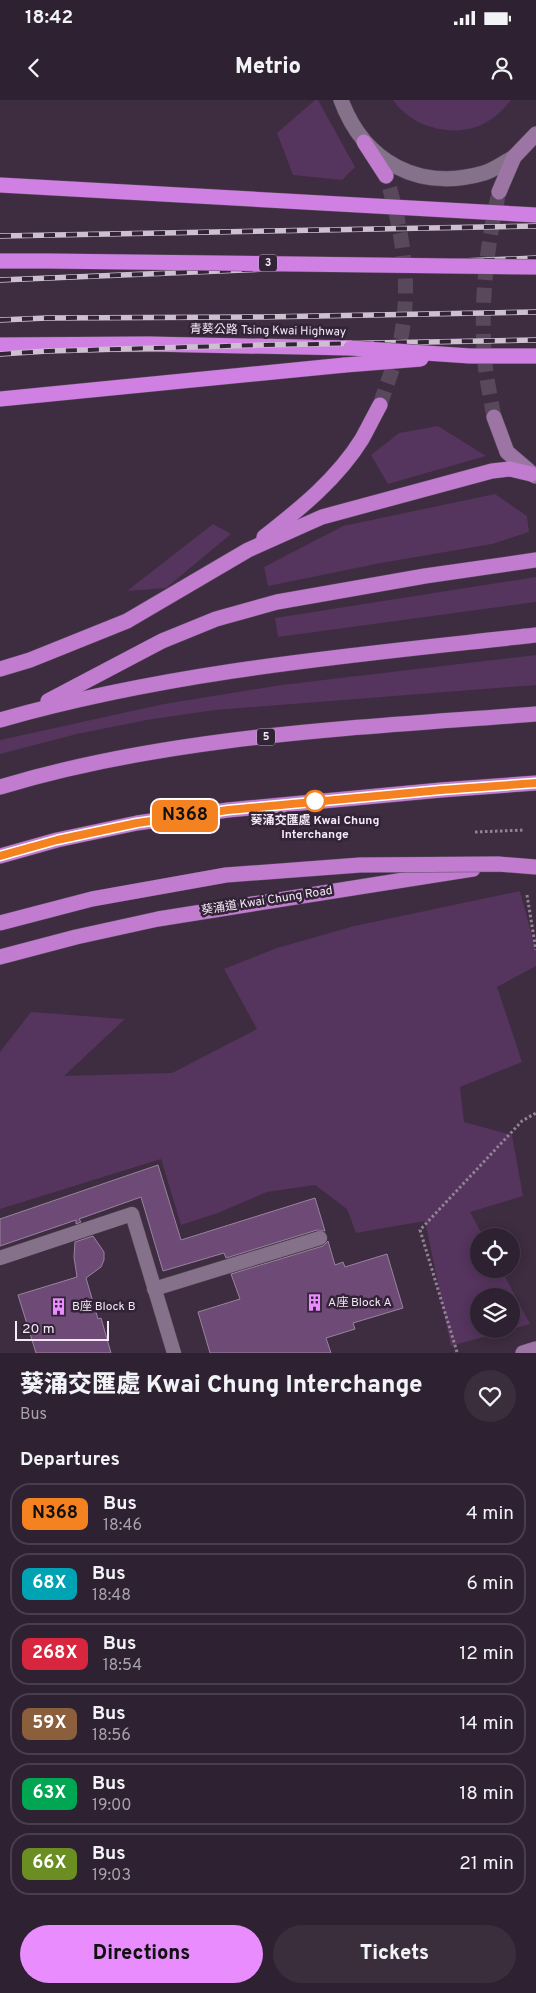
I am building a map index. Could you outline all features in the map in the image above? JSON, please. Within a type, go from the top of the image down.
[{"type":"highway","points":[[364,142],[386,176]]},
{"type":"highway","points":[[0,184],[536,215]]},
{"type":"highway","name":"3","points":[[0,262],[48,260],[536,267]]},
{"type":"highway","name":"青葵公路 Tsing Kwai Highway","points":[[0,345],[148,344],[352,348],[470,356],[536,356]]},
{"type":"highway","points":[[0,399],[336,366],[470,356]]},
{"type":"highway","points":[[248,550],[306,504],[338,472],[362,439],[380,405]]},
{"type":"highway","points":[[0,669],[30,660],[127,620],[248,550],[322,517],[492,470],[510,469],[534,475]]},
{"type":"highway","points":[[29,711],[162,641],[216,619],[277,602],[425,576],[536,560]]},
{"type":"highway","points":[[0,720],[29,711],[152,683],[276,664],[536,634]]},
{"type":"highway","name":"5","points":[[0,787],[50,772],[122,758],[235,741],[343,729],[536,714]]},
{"type":"highway","points":[[0,856],[57,840],[137,823],[228,810],[536,783]]},
{"type":"highway","name":"葵涌道 Kwai Chung Road","points":[[0,957],[76,937],[158,919],[376,883],[536,860]]},
{"type":"highway","points":[[0,923],[92,900],[226,875],[360,865],[498,864],[536,867]]},
{"type":"main road","points":[[499,192],[514,157],[536,134]]},
{"type":"main road","points":[[494,418],[507,452],[534,475]]},
{"type":"main road","points":[[523,1353],[536,1349]]},
{"type":"street","points":[[341,100],[348,119],[364,142],[389,164],[420,176],[452,179],[485,173],[514,157]]},
{"type":"lane","points":[[0,1258],[132,1214],[174,1353]]},
{"type":"lane","points":[[154,1288],[320,1238]]},
{"type":"path","points":[[476,832],[525,830]]},
{"type":"path","points":[[527,895],[536,950]]},
{"type":"path","points":[[457,1352],[420,1230],[522,1121],[536,1113]]},
{"type":"shaded area","points":[[315,100],[318,100],[355,167],[342,180],[293,175],[277,133]]},
{"type":"shaded area","points":[[393,100],[511,100],[502,111],[481,125],[470,129],[446,130],[433,128],[412,119]]},
{"type":"shaded area","points":[[438,426],[486,456],[388,484],[371,455],[399,433]]},
{"type":"shaded area","points":[[495,494],[527,516],[529,532],[492,544],[381,563],[268,586],[264,567],[343,526]]},
{"type":"shaded area","points":[[213,524],[231,534],[166,588],[127,591]]},
{"type":"shaded area","points":[[536,577],[536,602],[278,637],[275,618]]},
{"type":"shaded area","points":[[536,655],[536,685],[215,710],[147,720],[77,734],[0,754],[0,740],[164,704],[281,685]]},
{"type":"shaded area","points":[[520,891],[536,951],[536,966],[497,987],[522,1062],[460,1087],[464,1122],[512,1135],[523,1196],[470,1212],[479,1228],[470,1228],[470,1278],[506,1278],[511,1288],[470,1288],[470,1338],[480,1338],[451,1346],[425,1221],[356,1233],[347,1209],[315,1185],[267,1192],[218,1213],[181,1225],[161,1159],[0,1209],[0,1052],[31,1012],[125,1019],[64,1076],[172,1073],[257,1029],[224,969],[277,948],[354,926]]},
{"type":"shaded area","points":[[520,1305],[530,1324],[520,1327]]},
{"type":"building","points":[[158,1165],[181,1240],[315,1198],[325,1231],[317,1230],[226,1258],[224,1253],[163,1271],[141,1197],[79,1219],[81,1222],[76,1224],[76,1220],[0,1246],[0,1219]]},
{"type":"building","name":"B座 Block B","points":[[93,1236],[104,1252],[104,1260],[101,1267],[86,1278],[98,1319],[101,1318],[111,1353],[36,1353],[18,1295],[77,1277],[74,1257],[75,1242]]},
{"type":"building","name":"A座 Block A","points":[[328,1241],[335,1265],[343,1262],[345,1267],[387,1254],[403,1308],[353,1323],[355,1329],[326,1338],[331,1353],[210,1353],[198,1312],[240,1299],[231,1274],[323,1246]]},
{"type":"tunnel","points":[[380,405],[396,358],[405,312],[402,243],[386,176]]},
{"type":"tunnel","points":[[494,417],[485,364],[483,321],[485,277],[499,192]]},
{"type":"railway","points":[[0,236],[536,226]]},
{"type":"railway","points":[[0,280],[536,258]]},
{"type":"railway","points":[[0,320],[536,312]]},
{"type":"railway","points":[[0,354],[261,345],[536,340]]},
{"type":"bus line","name":"N368","points":[[0,856],[57,840],[137,823],[228,810],[536,783]]},
{"type":"place","name":"葵涌交匯處 Kwai Chung Interchange","points":[[315,801]]},
{"type":"place","name":"A座 Block A","points":[[314,1303]]},
{"type":"place","name":"B座 Block B","points":[[58,1307]]}]
